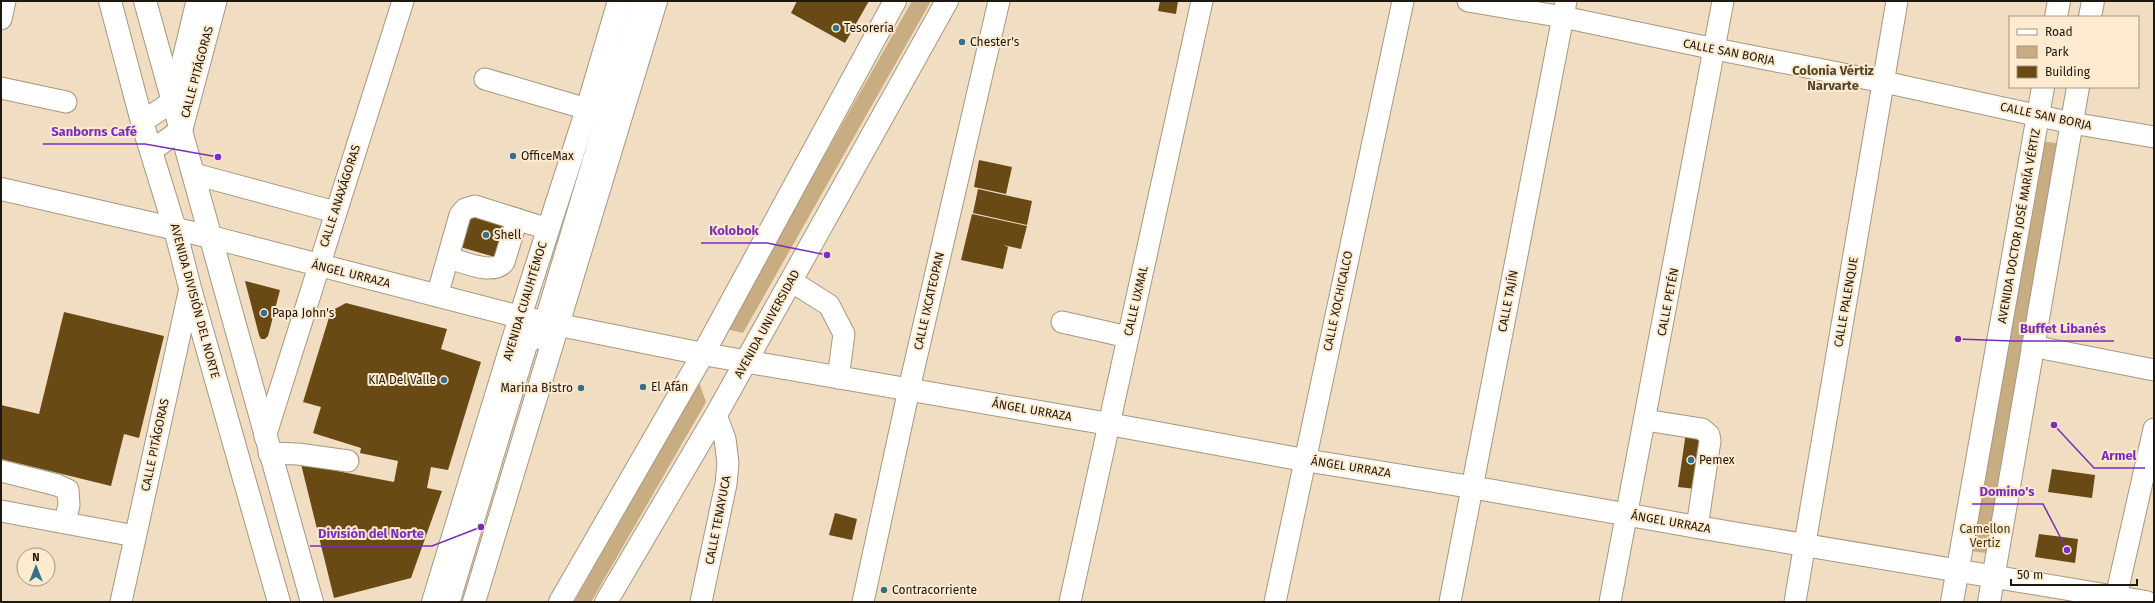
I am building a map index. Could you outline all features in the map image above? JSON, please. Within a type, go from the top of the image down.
[{"type":"main road","name":"AVENIDA DIVISIÓN DEL NORTE","points":[[110,1],[142,122],[176,229],[190,288],[279,602]]},
{"type":"main road","points":[[145,1],[182,129],[267,445],[312,602]]},
{"type":"main road","name":"AVENIDA CUAUHTÉMOC","points":[[433,602],[520,317],[587,109],[619,1]]},
{"type":"main road","points":[[474,602],[551,323],[656,1]]},
{"type":"main road","points":[[560,602],[703,354],[895,1]]},
{"type":"main road","name":"AVENIDA UNIVERSIDAD","points":[[606,602],[716,415],[947,1]]},
{"type":"main road","points":[[2056,16],[2059,1]]},
{"type":"main road","points":[[2090,16],[2093,1]]},
{"type":"main road","name":"AVENIDA DOCTOR JOSÉ MARÍA VÉRTIZ","points":[[1952,602],[2043,88]]},
{"type":"main road","points":[[1989,602],[2032,346],[2078,88]]},
{"type":"main road","name":"ÁNGEL URRAZA","points":[[1,189],[211,237],[318,266],[520,317],[703,354],[1109,424],[1304,460],[1472,486],[1697,527],[1994,575]]},
{"type":"main road","points":[[1994,575],[2146,602]]},
{"type":"street","points":[[1,19],[5,1]]},
{"type":"street","name":"CALLE PITÁGORAS","points":[[142,122],[173,101],[197,1]]},
{"type":"street","name":"CALLE PITÁGORAS","points":[[151,151],[182,129],[216,1]]},
{"type":"street","name":"CALLE ANAXÁGORAS","points":[[267,445],[318,266],[402,1]]},
{"type":"street","points":[[467,602],[544,350],[642,1]]},
{"type":"street","name":"CALLE IXCATEOPAN","points":[[863,602],[909,389],[999,1]]},
{"type":"street","name":"CALLE UXMAL","points":[[1070,602],[1202,1]]},
{"type":"street","name":"CALLE XOCHICALCO","points":[[1275,602],[1304,460],[1403,1]]},
{"type":"street","name":"CALLE SAN BORJA","points":[[1468,1],[1564,9],[1715,49],[1884,82],[2072,123],[2154,137]]},
{"type":"street","name":"CALLE PETÉN","points":[[1610,602],[1723,1]]},
{"type":"street","name":"CALLE PALENQUE","points":[[1796,602],[1897,1]]},
{"type":"street","name":"CALLE TAJÍN","points":[[1450,602],[1564,9]]},
{"type":"street","points":[[485,79],[587,109]]},
{"type":"street","points":[[1,88],[66,102]]},
{"type":"street","points":[[194,174],[335,212]]},
{"type":"street","points":[[436,296],[449,258],[460,215],[465,209],[475,206],[548,229]]},
{"type":"street","points":[[449,258],[489,268],[501,266],[504,262],[517,219]]},
{"type":"street","points":[[791,281],[829,304],[844,334],[838,378]]},
{"type":"street","name":"CALLE PITÁGORAS","points":[[121,602],[190,288]]},
{"type":"street","points":[[1062,322],[1128,337]]},
{"type":"street","points":[[449,602],[526,346],[551,323]]},
{"type":"street","points":[[2032,346],[2154,370]]},
{"type":"street","name":"CALLE TENAYUCA","points":[[701,602],[726,484],[728,463],[725,439],[716,415]]},
{"type":"street","points":[[1645,420],[1702,429],[1709,435],[1710,440],[1697,527]]},
{"type":"street","points":[[2116,597],[2154,429]]},
{"type":"street","points":[[267,445],[298,454],[348,461]]},
{"type":"street","points":[[1,471],[58,485],[68,490],[69,506],[65,522]]},
{"type":"street","points":[[1,511],[135,536]]},
{"type":"green space","points":[[912,1],[931,1],[743,333],[726,329]]},
{"type":"green space","name":"Camellon Vertiz","points":[[2041,141],[2063,144],[1994,554],[1970,551]]},
{"type":"green space","points":[[699,382],[706,402],[591,602],[574,602]]},
{"type":"building","name":"Tesorería","points":[[797,1],[869,1],[845,43],[791,13]]},
{"type":"building","points":[[1160,1],[1178,1],[1176,14],[1158,11]]},
{"type":"building","points":[[979,160],[1012,167],[1006,194],[974,187]]},
{"type":"building","points":[[978,189],[1032,201],[1027,225],[973,213]]},
{"type":"building","name":"Shell","points":[[470,211],[513,224],[502,259],[460,247]]},
{"type":"building","points":[[972,214],[1027,226],[1021,249],[1003,245],[1008,247],[1003,269],[961,260]]},
{"type":"building","name":"Papa John's","points":[[245,281],[280,290],[268,336],[265,339],[261,339],[259,335]]},
{"type":"building","points":[[346,303],[447,329],[441,349],[481,362],[448,470],[431,467],[427,488],[442,491],[411,578],[334,598],[301,464],[394,482],[398,461],[360,453],[361,448],[313,433],[321,407],[303,402],[331,311]]},
{"type":"building","points":[[64,312],[164,336],[139,438],[124,434],[111,486],[1,459],[1,405],[39,414]]},
{"type":"building","name":"Pemex","points":[[1686,432],[1705,434],[1696,489],[1678,487]]},
{"type":"building","points":[[2052,469],[2095,475],[2092,498],[2048,492]]},
{"type":"building","points":[[835,513],[857,519],[852,540],[829,535]]},
{"type":"building","points":[[2039,534],[2078,539],[2075,563],[2035,557]]},
{"type":"place","name":"Tesorería","points":[[836,28]]},
{"type":"place","name":"Chester's","points":[[962,42]]},
{"type":"place","name":"OfficeMax","points":[[513,156]]},
{"type":"place","name":"Sanborns Café","points":[[218,157]]},
{"type":"place","name":"Shell","points":[[486,235]]},
{"type":"place","name":"Kolobok","points":[[827,255]]},
{"type":"place","name":"Papa John's","points":[[264,313]]},
{"type":"place","name":"Buffet Libanés","points":[[1958,339]]},
{"type":"place","name":"KIA Del Valle","points":[[444,380]]},
{"type":"place","name":"El Afán","points":[[643,387]]},
{"type":"place","name":"Marina Bistro","points":[[581,388]]},
{"type":"place","name":"Armel","points":[[2054,425]]},
{"type":"place","name":"Pemex","points":[[1691,460]]},
{"type":"place","name":"División del Norte","points":[[481,527]]},
{"type":"place","name":"Domino's","points":[[2067,550]]},
{"type":"place","name":"Contracorriente","points":[[884,590]]},
{"type":"district","name":"Colonia Vértiz Narvarte","points":[[1833,78]]}]
